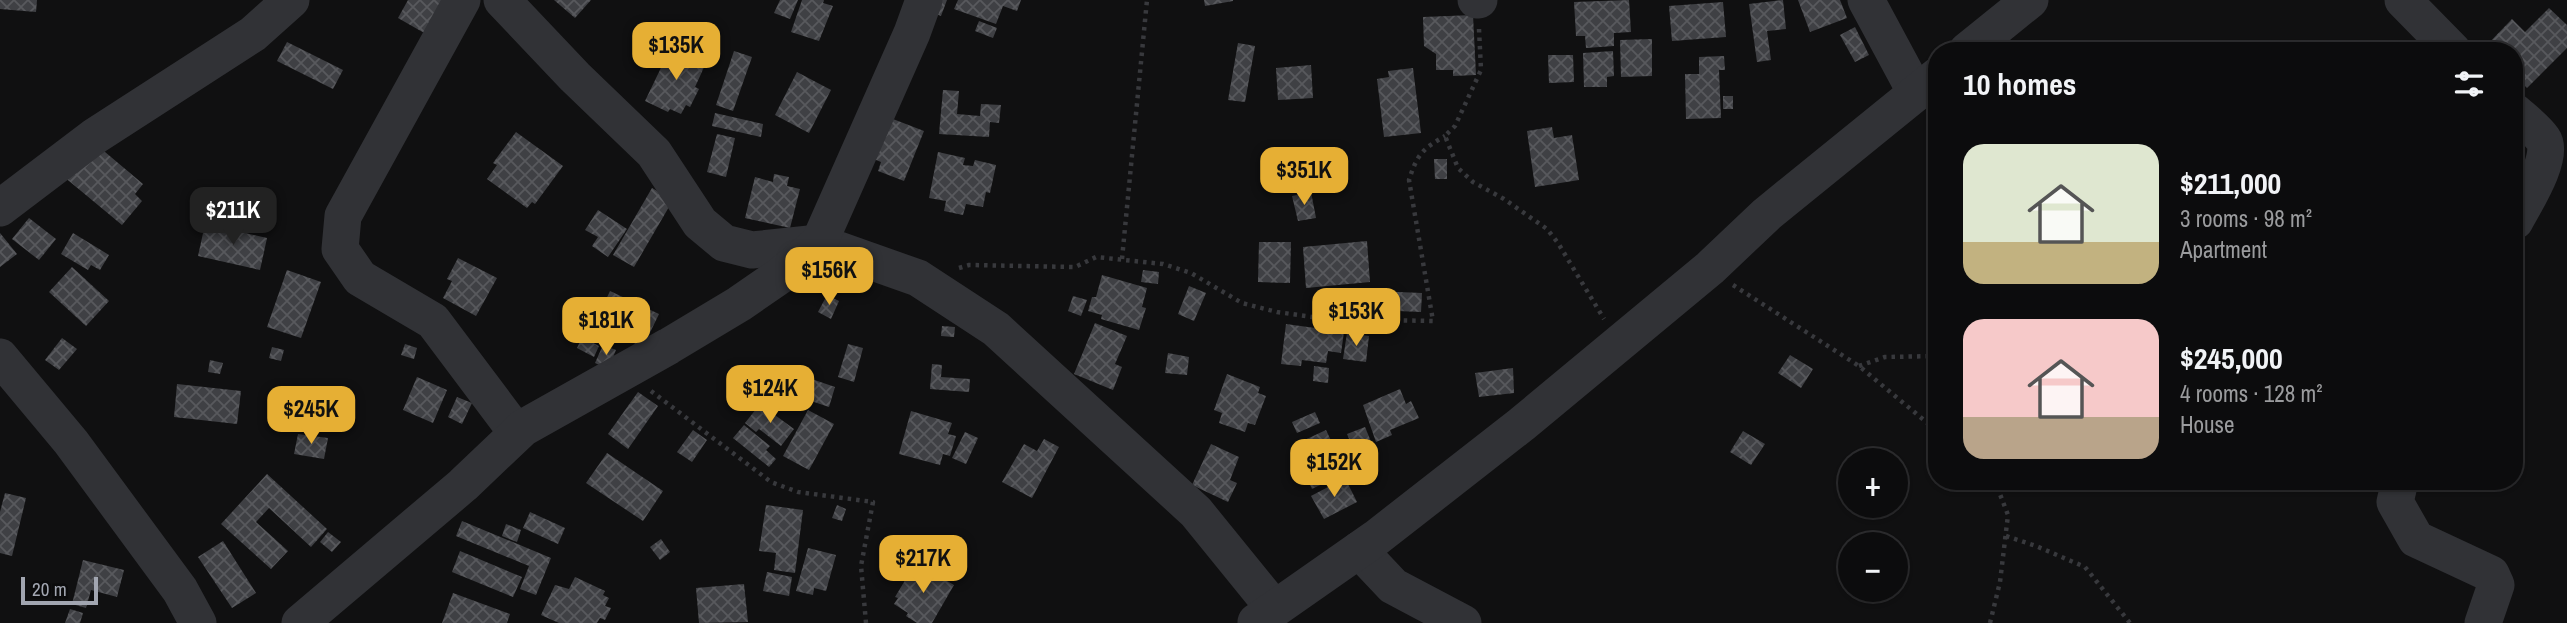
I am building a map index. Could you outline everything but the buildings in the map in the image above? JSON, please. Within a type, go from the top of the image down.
[{"type":"street","points":[[0,208],[95,136],[253,34],[291,0]]},
{"type":"street","points":[[462,0],[343,216],[340,249],[360,278],[433,321],[517,433]]},
{"type":"street","points":[[502,0],[575,77],[654,153],[700,223],[724,243],[752,250],[819,243],[918,278],[996,329],[1196,512],[1265,616],[1359,550],[1522,424],[1710,268],[1767,214],[1926,85],[1866,0]]},
{"type":"street","points":[[300,623],[463,485],[517,433],[738,304],[781,275],[819,243],[924,0]]},
{"type":"street","points":[[1978,42],[2030,0]]},
{"type":"street","points":[[2403,0],[2444,42]]},
{"type":"street","points":[[2523,120],[2544,141],[2546,149],[2541,170],[2523,205]]},
{"type":"street","points":[[0,357],[71,442],[180,590],[198,623]]},
{"type":"street","points":[[2398,490],[2395,502],[2416,539],[2491,574],[2496,585],[2483,623]]},
{"type":"street","points":[[1359,550],[1393,586],[1463,623]]},
{"type":"path","points":[[1122,259],[1147,0]]},
{"type":"path","points":[[918,278],[969,265],[1075,267],[1096,257],[1122,259],[1172,267],[1191,274],[1242,303],[1277,312],[1326,319],[1433,321],[1409,180],[1416,158],[1455,125],[1481,70],[1478,0]]},
{"type":"path","points":[[1445,136],[1458,168],[1473,182],[1504,199],[1547,229],[1620,343]]},
{"type":"path","points":[[1710,268],[1859,366],[1928,424]]},
{"type":"path","points":[[1859,366],[1885,357],[1928,356]]},
{"type":"path","points":[[625,371],[771,482],[798,492],[873,502],[861,566],[866,623]]},
{"type":"path","points":[[1990,623],[2000,582],[2008,515],[1998,490]]},
{"type":"path","points":[[2006,536],[2085,567],[2130,623]]}]
